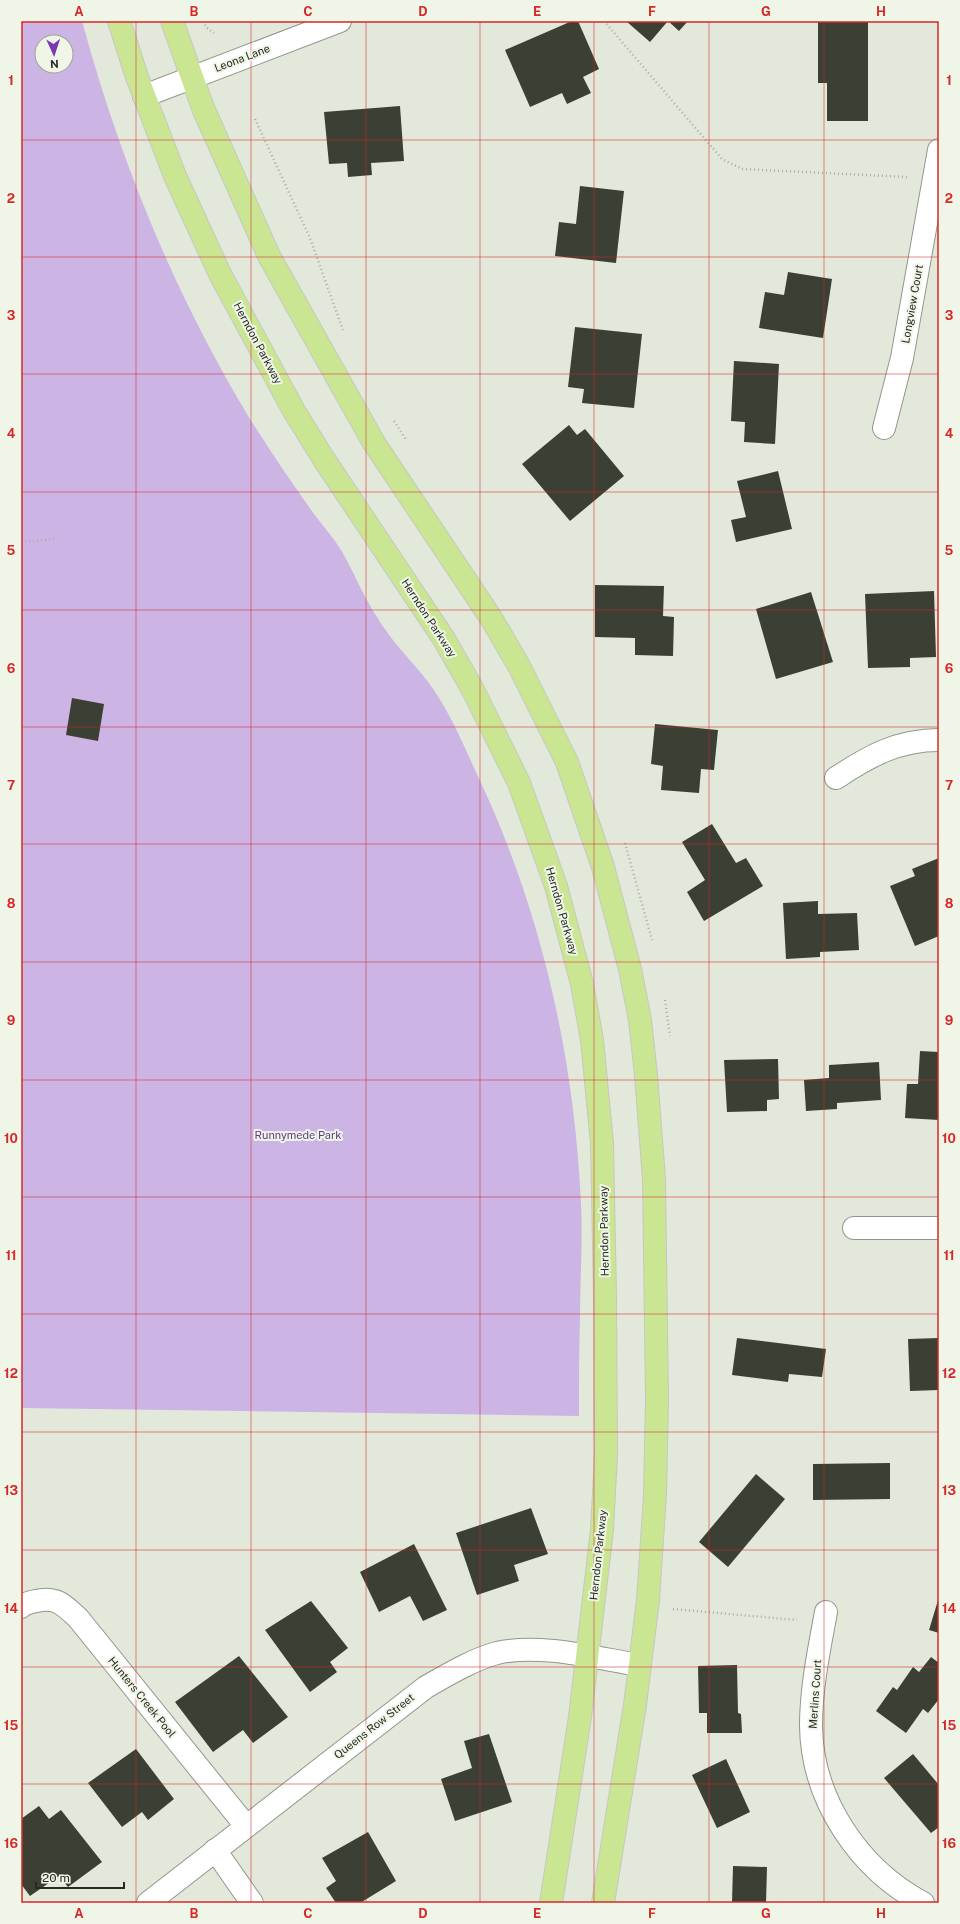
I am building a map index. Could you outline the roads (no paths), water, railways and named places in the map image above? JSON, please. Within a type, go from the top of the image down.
[{"type":"main road","name":"Herndon Parkway","points":[[119,21],[144,96],[175,176],[220,274],[271,369],[325,461],[444,639],[473,690],[519,783],[556,886],[582,984],[592,1040],[602,1143],[604,1197],[606,1454],[602,1530],[587,1657],[569,1794],[551,1903]]},
{"type":"main road","points":[[172,21],[203,108],[269,256],[310,332],[374,443],[491,618],[519,666],[567,762],[603,867],[630,969],[640,1020],[652,1132],[657,1399],[655,1495],[648,1600],[635,1705],[603,1903]]},
{"type":"street","name":"Leona Lane","points":[[144,96],[340,21]]},
{"type":"street","name":"Longview Court","points":[[884,428],[902,358],[936,180],[939,150]]},
{"type":"street","points":[[836,778],[864,759],[893,747],[927,740],[939,740]]},
{"type":"street","points":[[854,1228],[939,1228]]},
{"type":"street","name":"Hunters Creek Pool","points":[[21,1607],[47,1591],[78,1618],[246,1826]]},
{"type":"street","name":"Merlins Court","points":[[825,1617],[814,1678],[811,1727],[816,1765],[829,1805],[848,1839],[876,1870],[906,1894],[923,1903]]},
{"type":"street","name":"Queens Row Street","points":[[148,1903],[426,1687],[462,1668],[497,1653],[539,1649],[640,1665]]},
{"type":"street","points":[[216,1850],[252,1903]]},
{"type":"park label","name":"Runnymede Park","points":[[298,1135]]}]
